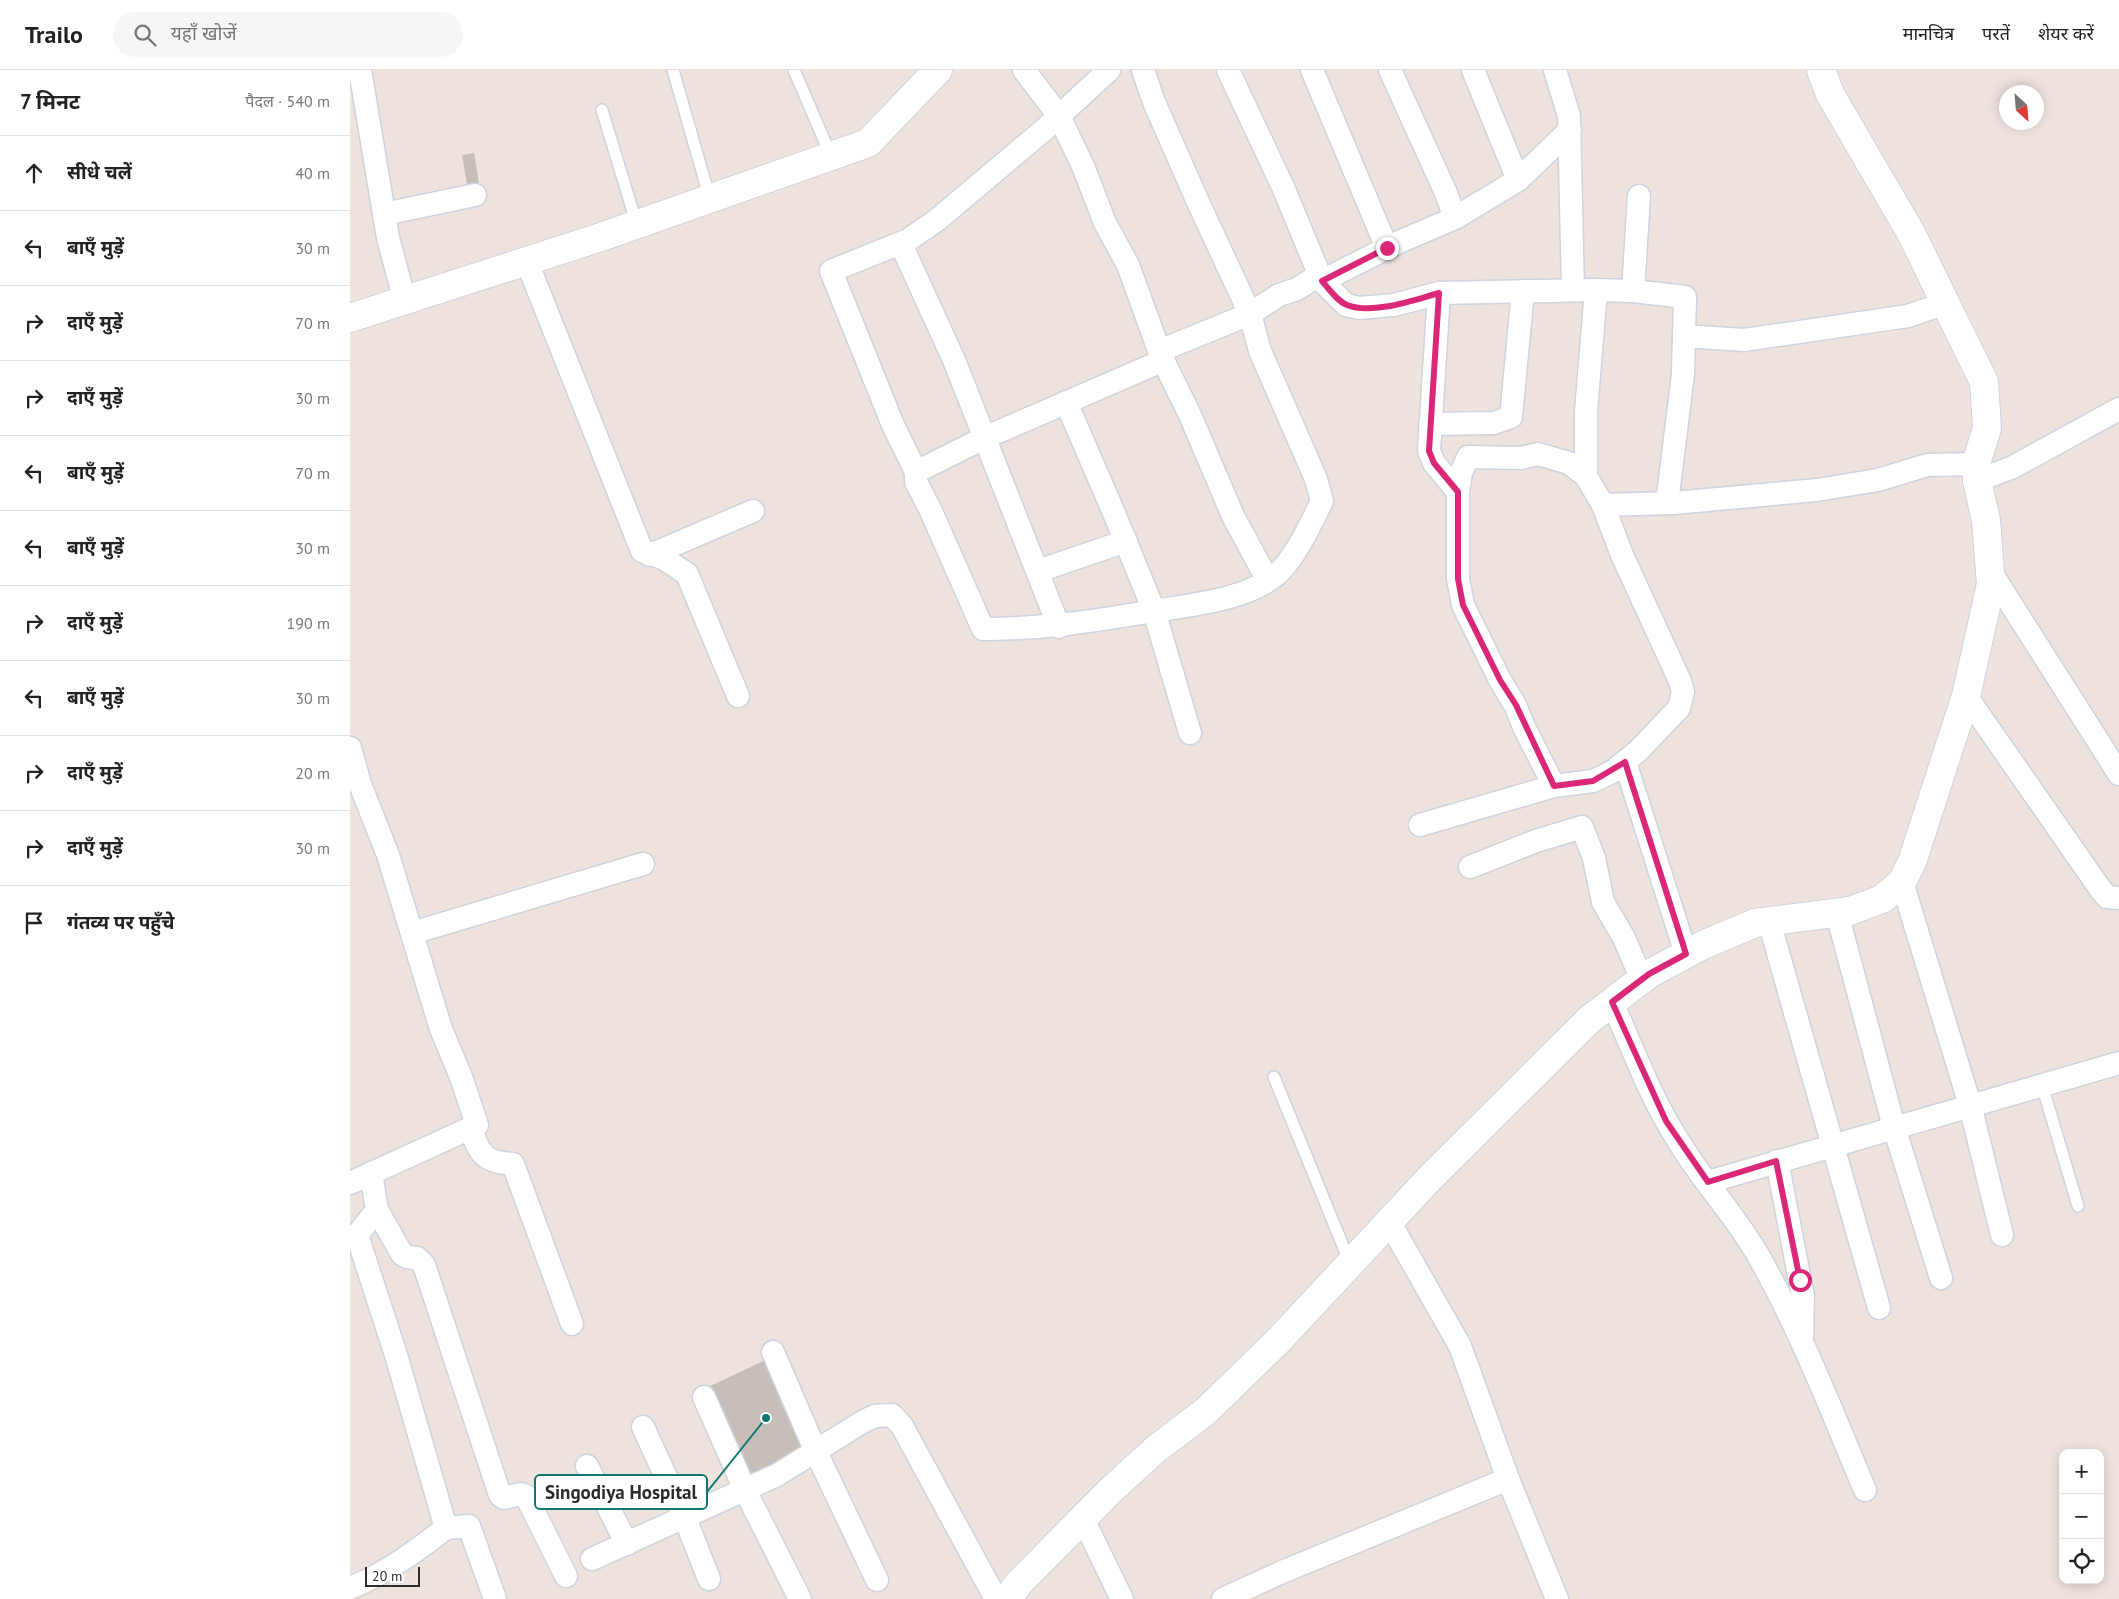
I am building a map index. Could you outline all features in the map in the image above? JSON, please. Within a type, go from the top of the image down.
[{"type":"street","points":[[360,70],[384,214],[404,301]]},
{"type":"street","points":[[350,318],[637,225],[868,143],[938,70]]},
{"type":"street","points":[[1024,70],[1059,116],[1083,166],[1105,223],[1128,265],[1161,356],[1190,415],[1233,516],[1267,579]]},
{"type":"street","points":[[1109,70],[958,203],[901,244],[831,271],[893,425],[916,472],[916,482],[930,509],[983,629],[1059,627],[1210,602],[1243,592],[1276,574],[1296,549],[1322,501],[1309,462],[1260,351],[1250,314],[1154,102],[1143,70]]},
{"type":"street","points":[[1228,70],[1283,188],[1322,281]]},
{"type":"street","points":[[1312,70],[1387,248]]},
{"type":"street","points":[[1390,70],[1446,193],[1455,218]]},
{"type":"street","points":[[1473,70],[1518,180]]},
{"type":"street","points":[[1555,70],[1565,97],[1570,130],[1573,290]]},
{"type":"street","points":[[1007,1599],[1083,1519],[1156,1449],[1206,1411],[1279,1340],[1351,1265],[1429,1179],[1590,1019],[1642,980],[1686,954],[1755,923],[1850,911],[1882,899],[1902,882],[1912,862],[1966,696],[1991,584],[1986,520],[1977,473],[1987,428],[1984,382],[1911,233],[1830,94],[1821,70]]},
{"type":"street","points":[[1322,281],[1387,248],[1455,218],[1518,180],[1570,130]]},
{"type":"street","points":[[384,214],[475,196]]},
{"type":"street","points":[[1634,291],[1639,196]]},
{"type":"street","points":[[901,244],[954,360],[1059,627]]},
{"type":"street","points":[[527,262],[642,551],[663,558],[687,574],[738,696]]},
{"type":"street","points":[[916,472],[984,438],[1155,364],[1169,347],[1250,314],[1279,295],[1297,289],[1316,277],[1346,305],[1358,308],[1394,305],[1439,293],[1596,290],[1634,291],[1685,297],[1683,374],[1667,503]]},
{"type":"street","points":[[1586,476],[1586,412],[1596,290]]},
{"type":"street","points":[[1430,424],[1494,423],[1511,417],[1523,292]]},
{"type":"street","points":[[1439,293],[1430,424],[1430,458],[1458,492]]},
{"type":"street","points":[[1684,336],[1744,340],[1908,316],[1946,303]]},
{"type":"street","points":[[1066,402],[1154,611],[1190,733]]},
{"type":"street","points":[[1603,505],[1667,503],[1817,490],[1878,480],[1927,465],[1977,473],[2013,467],[2119,409]]},
{"type":"street","points":[[1420,825],[1554,786],[1593,781],[1625,762],[1678,708],[1683,692],[1622,555],[1603,505],[1586,476],[1569,463],[1538,454],[1521,458],[1468,457],[1461,473],[1458,492],[1458,579],[1463,605],[1500,680],[1516,705],[1554,786]]},
{"type":"street","points":[[650,555],[753,511]]},
{"type":"street","points":[[1038,571],[1126,542]]},
{"type":"street","points":[[1990,571],[2119,774]]},
{"type":"street","points":[[1966,696],[2101,890],[2107,897],[2119,898]]},
{"type":"street","points":[[350,748],[360,784],[388,855],[441,1028],[477,1125],[350,1183]]},
{"type":"street","points":[[1625,762],[1686,954]]},
{"type":"street","points":[[1470,866],[1536,841],[1582,827],[1594,858],[1603,902],[1624,938],[1642,980]]},
{"type":"street","points":[[412,933],[643,864]]},
{"type":"street","points":[[1902,882],[1970,1106],[2002,1235]]},
{"type":"street","points":[[1836,913],[1894,1127],[1941,1278]]},
{"type":"street","points":[[1769,921],[1879,1308]]},
{"type":"street","points":[[1612,1002],[1666,1121],[1758,1255],[1802,1341],[1865,1490]]},
{"type":"street","points":[[1708,1182],[2119,1062]]},
{"type":"street","points":[[471,1128],[476,1146],[485,1158],[500,1163],[513,1164],[572,1324]]},
{"type":"street","points":[[1776,1161],[1803,1296],[1802,1341]]},
{"type":"street","points":[[371,1173],[377,1210],[402,1254],[407,1257],[417,1258],[424,1265],[500,1495],[504,1498],[521,1494],[526,1496],[566,1576]]},
{"type":"street","points":[[377,1210],[357,1235],[396,1355],[446,1528]]},
{"type":"street","points":[[1390,1223],[1460,1346],[1508,1479],[1557,1599]]},
{"type":"street","points":[[773,1352],[816,1452],[876,1580]]},
{"type":"street","points":[[704,1397],[745,1490],[800,1599]]},
{"type":"street","points":[[592,1560],[777,1475],[875,1416],[892,1416],[898,1420],[996,1599]]},
{"type":"street","points":[[643,1427],[685,1518],[709,1579]]},
{"type":"street","points":[[587,1466],[627,1544]]},
{"type":"street","points":[[1223,1599],[1282,1572],[1508,1479]]},
{"type":"street","points":[[1083,1519],[1122,1599]]},
{"type":"street","points":[[350,1588],[388,1568],[446,1528],[469,1526],[494,1599]]},
{"type":"lane","points":[[673,70],[710,199]]},
{"type":"lane","points":[[794,70],[831,156]]},
{"type":"lane","points":[[602,110],[637,225]]},
{"type":"lane","points":[[1274,1078],[1351,1265]]},
{"type":"lane","points":[[2042,1084],[2078,1206]]},
{"type":"building","points":[[474,153],[479,183],[467,185],[462,155]]},
{"type":"building","points":[[768,1359],[812,1453],[753,1481],[708,1387]]},
{"type":"place","name":"Singodiya Hospital","points":[[766,1418]]},
{"type":"route","points":[[1387,248],[1349,266],[1342,273],[1322,281],[1346,305],[1358,308],[1394,305],[1439,293],[1429,451],[1430,458],[1458,492],[1458,579],[1463,605],[1500,680],[1516,705],[1524,727],[1554,786],[1593,781],[1612,772],[1625,762],[1686,954],[1649,974],[1612,1002],[1666,1121],[1680,1144],[1708,1182],[1776,1161],[1800,1280]]}]
